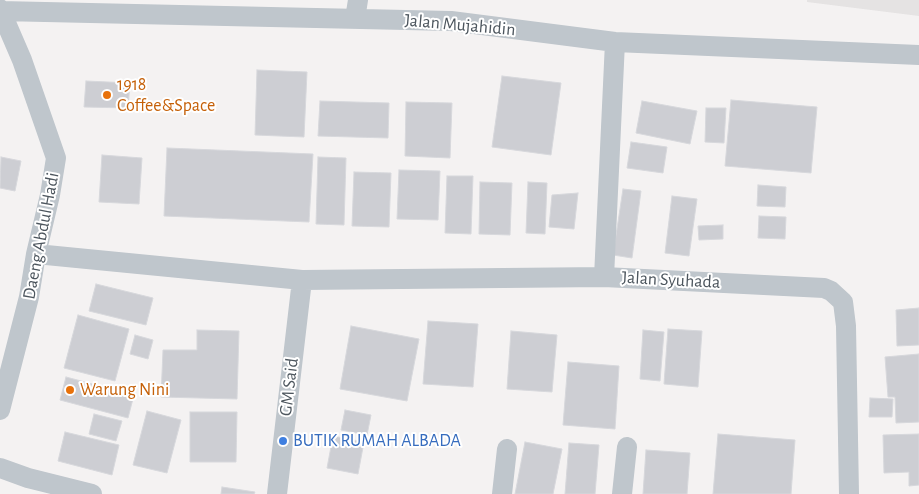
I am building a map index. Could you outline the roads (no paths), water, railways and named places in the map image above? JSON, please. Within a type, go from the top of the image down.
[{"type":"street","name":"Jalan Mujahidin","points":[[0,10],[357,10],[615,42],[919,54]]},
{"type":"street","name":"Daeng Abdul Hadi","points":[[0,10],[22,60],[56,158],[29,297],[0,410]]},
{"type":"street","points":[[604,277],[615,42]]},
{"type":"street","name":"Jalan Syuhada","points":[[36,254],[302,280],[604,277],[808,285],[824,288],[838,296],[842,302],[846,326],[849,494]]},
{"type":"street","name":"GM Said","points":[[277,494],[302,280]]},
{"type":"street","points":[[622,494],[627,447]]},
{"type":"street","points":[[502,494],[507,449]]},
{"type":"street","points":[[0,468],[26,486],[92,494]]},
{"type":"place","name":"1918 Coffee&Space","points":[[107,95]]},
{"type":"place","name":"Warung Nini","points":[[70,390]]},
{"type":"place","name":"BUTIK RUMAH ALBADA","points":[[283,441]]}]
